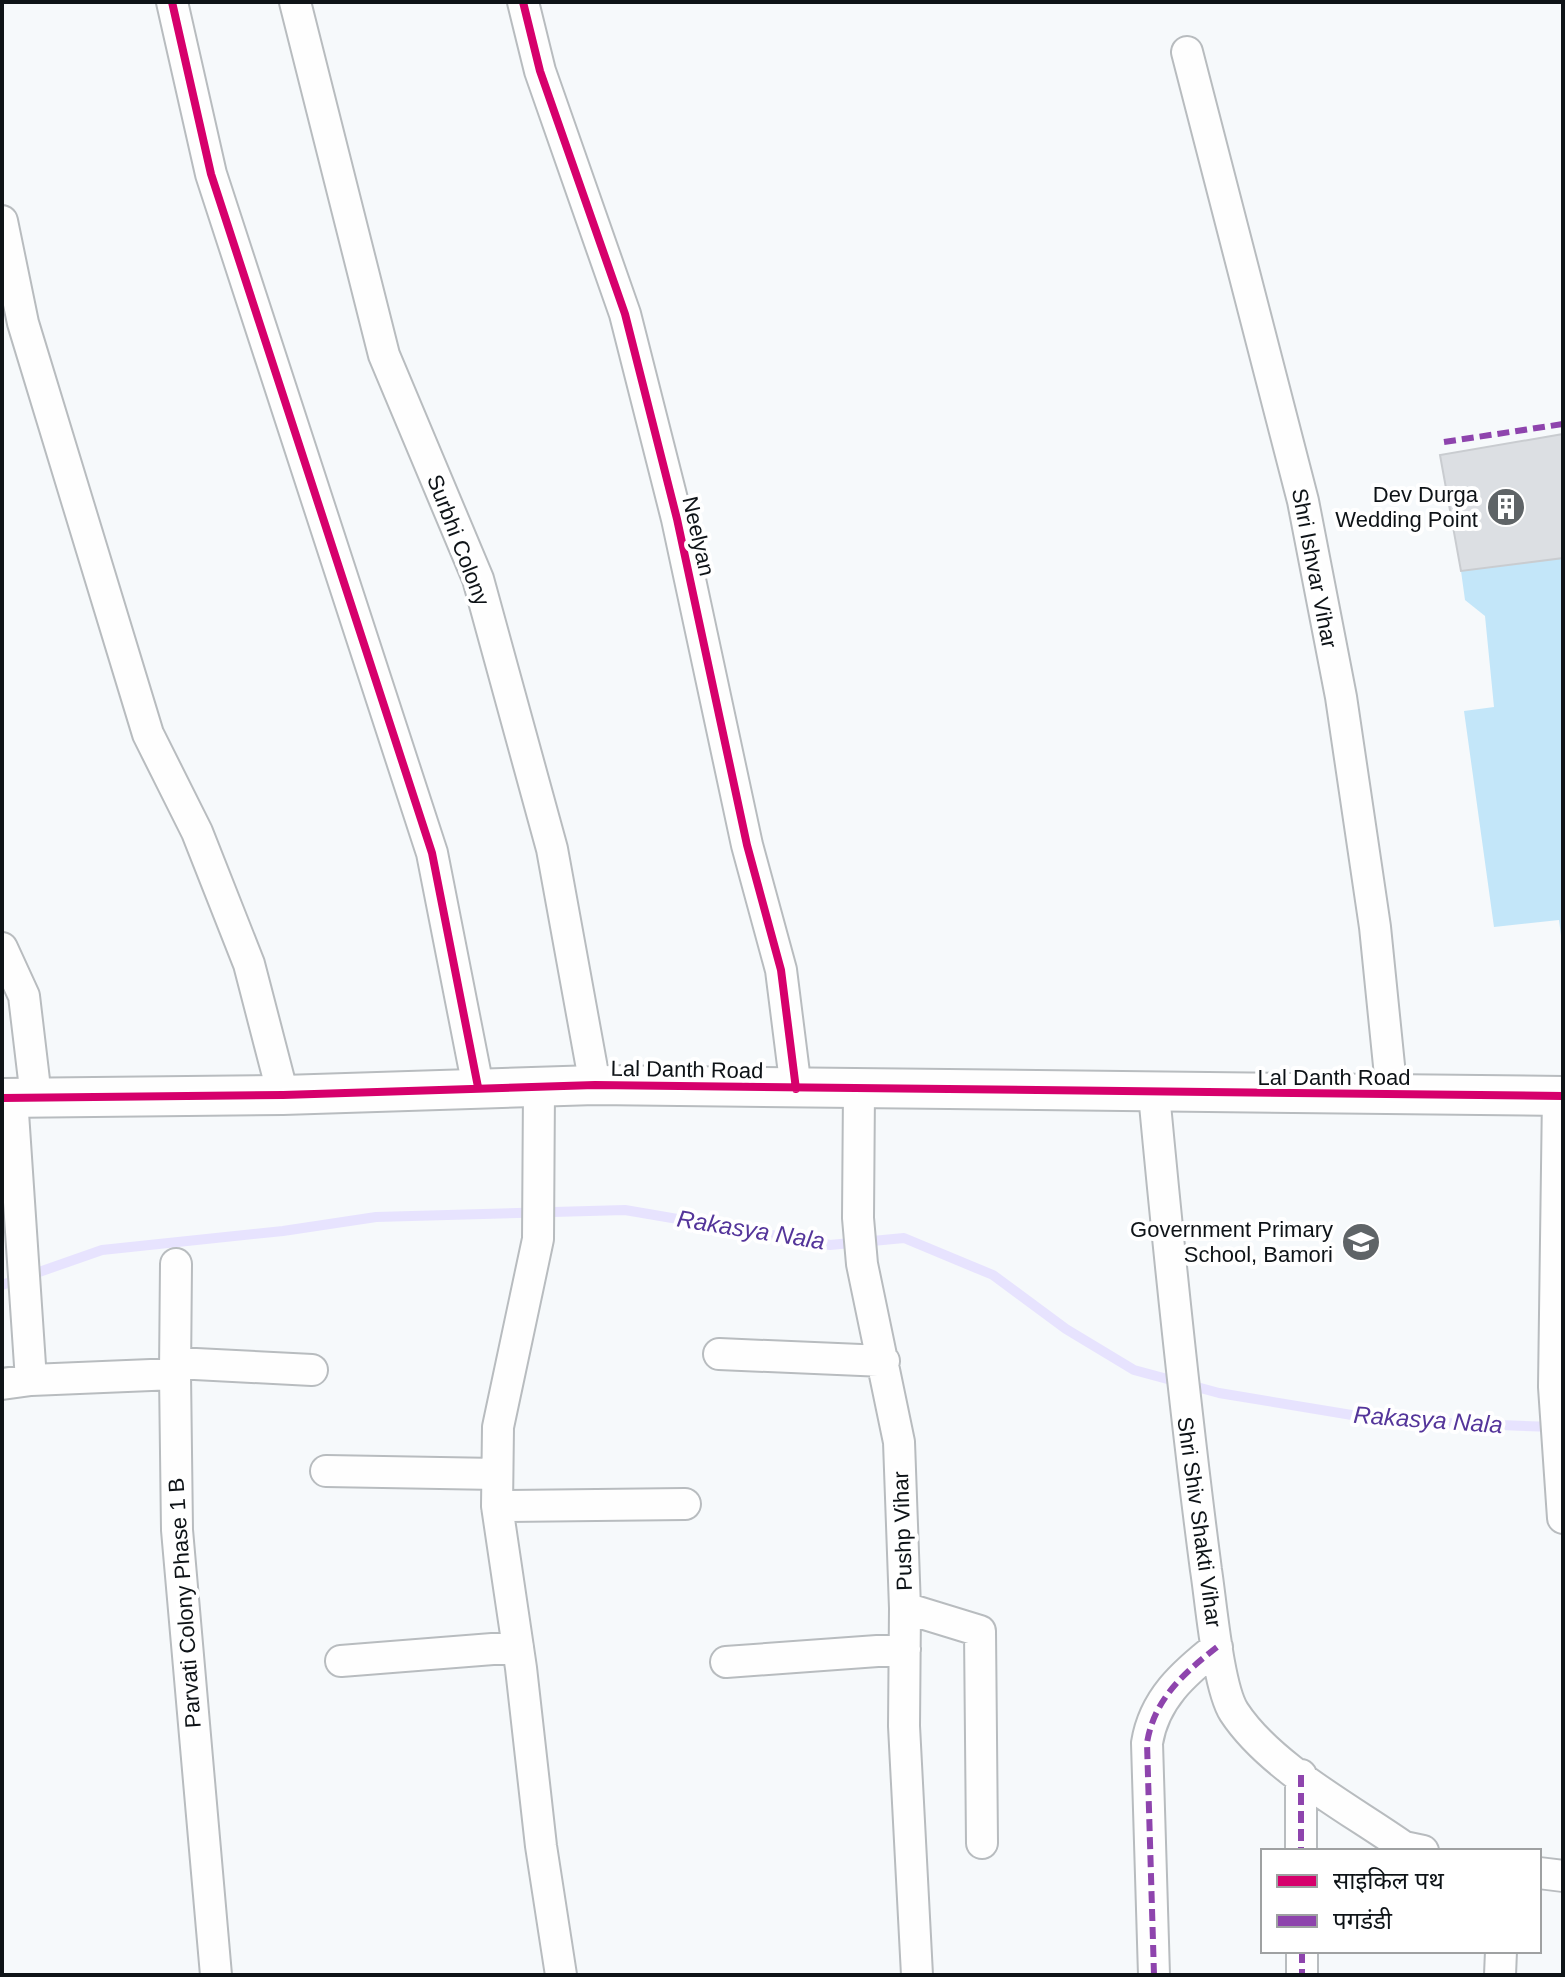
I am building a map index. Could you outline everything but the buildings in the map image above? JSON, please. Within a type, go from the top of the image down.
[{"type":"street","points":[[172,2],[211,174],[432,853],[478,1087]]},
{"type":"street","name":"Surbhi Colony","points":[[295,2],[384,355],[478,579],[552,849],[595,1085]]},
{"type":"street","name":"Neelyan","points":[[523,2],[540,71],[625,314],[674,505],[747,845],[781,970],[796,1089]]},
{"type":"street","name":"Shri Ishvar Vihar","points":[[1187,52],[1303,501],[1352,773],[1375,927],[1392,1095]]},
{"type":"street","points":[[2,221],[23,323],[148,734],[197,832],[249,964],[283,1095]]},
{"type":"street","points":[[2,948],[24,996],[17,1098],[26,1314],[17,1382],[175,1369],[312,1370]]},
{"type":"street","name":"Lal Danth Road","points":[[17,1098],[283,1095],[595,1085],[1154,1094],[1560,1096]]},
{"type":"street","points":[[539,1089],[538,1239],[498,1427],[497,1506],[561,1975]]},
{"type":"street","name":"Pushp Vihar","points":[[859,1090],[858,1218],[862,1264],[899,1442],[905,1608],[904,1726],[917,1975]]},
{"type":"street","name":"Shri Shiv Shakti Vihar","points":[[1154,1094],[1180,1372],[1217,1647],[1232,1709],[1256,1741],[1404,1847],[1414,1849]]},
{"type":"street","points":[[1560,1096],[1555,1404],[1563,1518]]},
{"type":"street","name":"Parvati Colony Phase 1 B","points":[[176,1264],[177,1530],[216,1975]]},
{"type":"street","points":[[719,1354],[884,1361]]},
{"type":"street","points":[[326,1471],[497,1474]]},
{"type":"street","points":[[497,1506],[685,1504]]},
{"type":"street","points":[[905,1608],[980,1631],[982,1843]]},
{"type":"street","points":[[341,1661],[518,1647]]},
{"type":"street","points":[[1154,1975],[1147,1743],[1150,1724],[1156,1709],[1181,1675],[1217,1647]]},
{"type":"street","points":[[726,1662],[905,1649]]},
{"type":"street","points":[[1301,1775],[1301,1849]]},
{"type":"street","points":[[1541,1873],[1563,1876]]},
{"type":"street","points":[[1302,1953],[1302,1975]]},
{"type":"street","points":[[1500,1975],[1501,1953]]},
{"type":"shaded area","points":[[1563,558],[1563,951],[1559,920],[1494,927],[1464,711],[1494,707],[1485,616],[1465,600],[1461,571]]},
{"type":"waterway","name":"Rakasya Nala","points":[[2,1285],[102,1250],[283,1231],[376,1217],[625,1210],[830,1245],[904,1238],[993,1275],[1066,1329],[1134,1370],[1219,1393],[1388,1421],[1554,1427]]},
{"type":"marked path","points":[[1444,442],[1563,424]]},
{"type":"marked path","points":[[1154,1975],[1147,1743],[1156,1713],[1172,1688],[1217,1647]]},
{"type":"marked path","points":[[1301,1775],[1301,1849]]},
{"type":"marked path","points":[[1302,1953],[1302,1975]]},
{"type":"cycle path","points":[[172,2],[211,174],[432,853],[478,1087]]},
{"type":"cycle path","points":[[523,2],[540,71],[625,314],[677,519],[747,845],[781,970],[796,1089]]},
{"type":"cycle path","points":[[2,1098],[283,1095],[595,1085],[1563,1096]]},
{"type":"place","name":"Dev Durga Wedding Point","points":[[1506,507]]},
{"type":"place","name":"Government Primary School, Bamori","points":[[1361,1242]]}]
